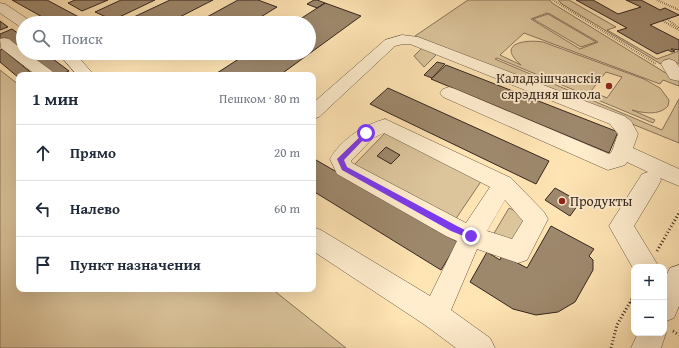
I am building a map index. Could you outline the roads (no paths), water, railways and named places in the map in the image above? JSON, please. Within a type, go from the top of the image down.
[{"type":"street","points":[[0,7],[16,18]]},
{"type":"street","points":[[316,110],[390,43],[402,39],[413,40],[617,120],[624,126],[628,134],[618,160],[608,162],[449,93]]},
{"type":"street","points":[[3,45],[16,54]]},
{"type":"street","points":[[24,60],[42,72]]},
{"type":"street","points":[[74,60],[84,72]]},
{"type":"street","points":[[664,65],[679,76]]},
{"type":"street","points":[[385,126],[502,184],[536,219],[518,252],[471,236],[454,229],[344,168],[340,159],[366,133],[385,126]]},
{"type":"street","points":[[622,151],[679,178]]},
{"type":"street","points":[[650,180],[620,226],[651,261]]},
{"type":"street","points":[[435,315],[471,236],[502,184]]},
{"type":"street","points":[[316,240],[435,315],[480,348]]},
{"type":"street","points":[[646,348],[651,336]]},
{"type":"place","name":"Каладзішчанскія сярэдняя школа","points":[[609,86]]},
{"type":"place","name":"Продукты","points":[[562,201]]}]
